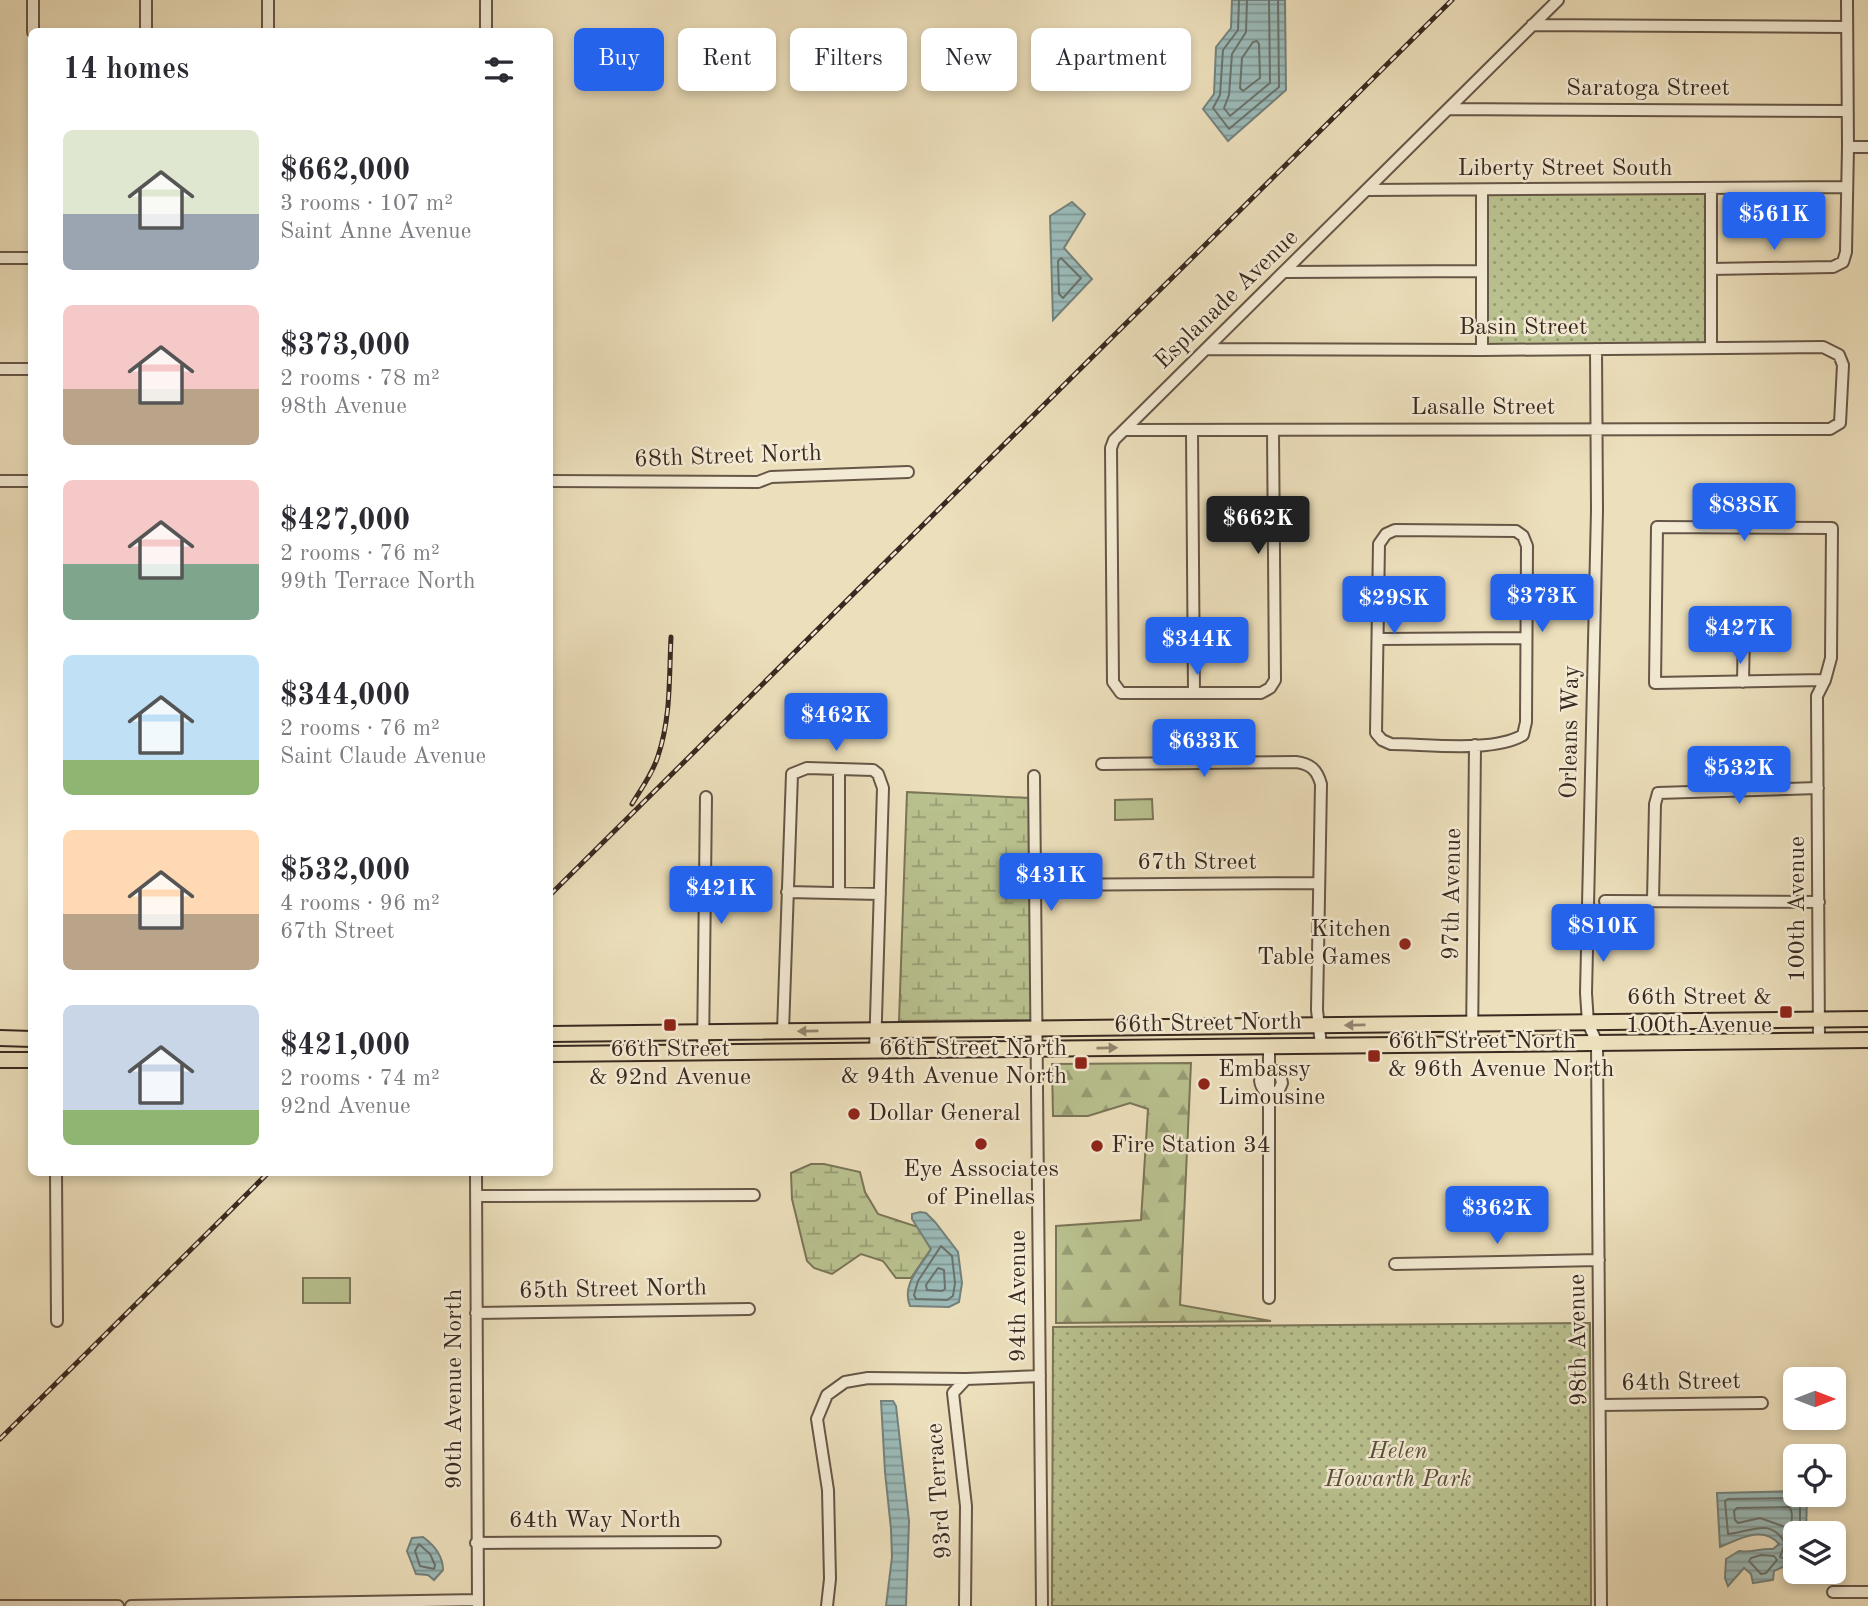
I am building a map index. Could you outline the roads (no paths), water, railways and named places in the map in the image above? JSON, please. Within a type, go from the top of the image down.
[{"type":"main road","name":"66th Street North","points":[[553,1034],[1868,1019]]},
{"type":"main road","points":[[0,1038],[28,1039]]},
{"type":"main road","name":"66th Street North","points":[[553,1054],[1868,1040]]},
{"type":"main road","points":[[0,1060],[28,1060]]},
{"type":"street","points":[[33,0],[33,28]]},
{"type":"street","points":[[146,0],[146,28]]},
{"type":"street","points":[[268,0],[268,28]]},
{"type":"street","points":[[486,0],[486,28]]},
{"type":"street","name":"Esplanade Avenue","points":[[1194,693],[1121,693],[1113,682],[1111,448],[1114,440],[1558,0]]},
{"type":"street","points":[[1711,269],[1833,267],[1843,262],[1846,253],[1848,147],[1847,0]]},
{"type":"street","points":[[1532,25],[1847,27]]},
{"type":"street","name":"Saratoga Street","points":[[1448,109],[1847,111]]},
{"type":"street","points":[[1848,147],[1868,147]]},
{"type":"street","name":"Liberty Street South","points":[[1368,190],[1847,187]]},
{"type":"street","points":[[1711,189],[1712,348]]},
{"type":"street","points":[[1482,191],[1482,350]]},
{"type":"street","points":[[0,258],[28,258]]},
{"type":"street","points":[[1286,272],[1482,271]]},
{"type":"street","name":"Basin Street","points":[[1206,349],[1482,350],[1823,346],[1839,355],[1843,365],[1840,423]]},
{"type":"street","name":"Orleans Way","points":[[1588,906],[1598,428],[1597,349]]},
{"type":"street","points":[[0,369],[28,369]]},
{"type":"street","name":"Lasalle Street","points":[[1125,430],[1830,429],[1840,423]]},
{"type":"street","points":[[1192,431],[1194,693],[1261,693],[1270,688],[1275,680],[1273,430]]},
{"type":"street","name":"68th Street North","points":[[553,481],[758,482],[771,477],[908,472]]},
{"type":"street","points":[[0,481],[28,481]]},
{"type":"street","name":"100th Avenue","points":[[1743,682],[1655,683],[1657,527],[1832,528],[1831,658],[1817,696],[1819,1041]]},
{"type":"street","points":[[1395,530],[1516,531],[1523,536],[1527,546],[1526,722],[1523,735],[1512,742],[1475,745],[1391,744],[1382,740],[1376,733],[1378,639],[1379,544],[1385,534],[1395,530]]},
{"type":"street","points":[[1744,629],[1743,682],[1825,680]]},
{"type":"street","points":[[1378,639],[1526,638]]},
{"type":"street","name":"97th Avenue","points":[[1472,1044],[1475,745]]},
{"type":"street","points":[[1102,764],[1296,762],[1312,767],[1318,774],[1321,783],[1317,1010],[1321,1045]]},
{"type":"street","points":[[783,1031],[792,774],[807,768],[873,770],[882,780],[875,1051]]},
{"type":"street","points":[[839,769],[839,893]]},
{"type":"street","name":"94th Avenue","points":[[1034,776],[1042,1606]]},
{"type":"street","points":[[1653,900],[1655,804],[1658,793],[1818,788]]},
{"type":"street","points":[[704,1053],[706,797]]},
{"type":"street","name":"67th Street","points":[[1034,885],[1318,883]]},
{"type":"street","points":[[787,892],[880,894]]},
{"type":"street","points":[[1605,901],[1819,902]]},
{"type":"street","name":"98th Avenue","points":[[1588,906],[1586,993],[1588,1023],[1597,1043],[1601,1606]]},
{"type":"street","points":[[1269,1045],[1269,1298]]},
{"type":"street","points":[[56,1176],[57,1321]]},
{"type":"street","name":"90th Avenue North","points":[[476,1176],[478,1603]]},
{"type":"street","points":[[476,1196],[754,1195]]},
{"type":"street","points":[[1395,1264],[1599,1260]]},
{"type":"street","name":"65th Street North","points":[[476,1313],[749,1309]]},
{"type":"street","points":[[827,1606],[830,1567],[828,1490],[817,1419],[827,1395],[845,1382],[868,1378],[966,1379],[1040,1376]]},
{"type":"street","name":"93rd Terrace","points":[[965,1606],[966,1506],[953,1393],[966,1379]]},
{"type":"street","name":"64th Street","points":[[1601,1405],[1762,1403]]},
{"type":"street","name":"64th Way North","points":[[476,1543],[715,1542]]},
{"type":"street","points":[[1833,1592],[1868,1592]]},
{"type":"street","points":[[131,1606],[478,1603]]},
{"type":"street","points":[[0,1606],[118,1606]]},
{"type":"water","points":[[1232,0],[1285,0],[1286,90],[1228,141],[1203,109],[1214,94],[1216,47],[1231,28]]},
{"type":"water","points":[[1072,202],[1085,214],[1064,248],[1092,279],[1053,320],[1050,216]]},
{"type":"water","points":[[926,1213],[935,1222],[958,1252],[962,1283],[959,1302],[949,1307],[910,1306],[910,1283],[931,1249],[912,1219],[912,1214]]},
{"type":"water","points":[[881,1401],[893,1401],[896,1406],[909,1521],[906,1606],[886,1606],[892,1557]]},
{"type":"water","points":[[1783,1491],[1783,1507],[1807,1507],[1806,1521],[1783,1521],[1783,1567],[1774,1571],[1773,1580],[1753,1583],[1751,1574],[1744,1568],[1728,1586],[1725,1578],[1726,1559],[1739,1551],[1773,1549],[1779,1544],[1773,1538],[1758,1534],[1720,1547],[1717,1493]]},
{"type":"water","points":[[423,1537],[440,1556],[443,1570],[434,1580],[428,1575],[416,1574],[407,1551],[412,1538]]},
{"type":"railway","points":[[553,892],[1452,0]]},
{"type":"railway","points":[[632,804],[653,769],[662,742],[669,697],[671,637]]},
{"type":"railway","points":[[0,1439],[265,1176]]},
{"type":"place","name":"Kitchen Table Games","points":[[1405,944]]},
{"type":"place","name":"66th Street & 100th Avenue","points":[[1786,1012]]},
{"type":"place","name":"66th Street & 92nd Avenue","points":[[670,1025]]},
{"type":"place","name":"66th Street North & 96th Avenue North","points":[[1374,1056]]},
{"type":"place","name":"66th Street North & 94th Avenue North","points":[[1081,1063]]},
{"type":"place","name":"Embassy Limousine","points":[[1204,1084]]},
{"type":"place","name":"Dollar General","points":[[854,1114]]},
{"type":"place","name":"Eye Associates of Pinellas","points":[[981,1144]]},
{"type":"place","name":"Fire Station 34","points":[[1097,1146]]},
{"type":"park label","name":"Helen Howarth Park","points":[[1398,1466]]}]
